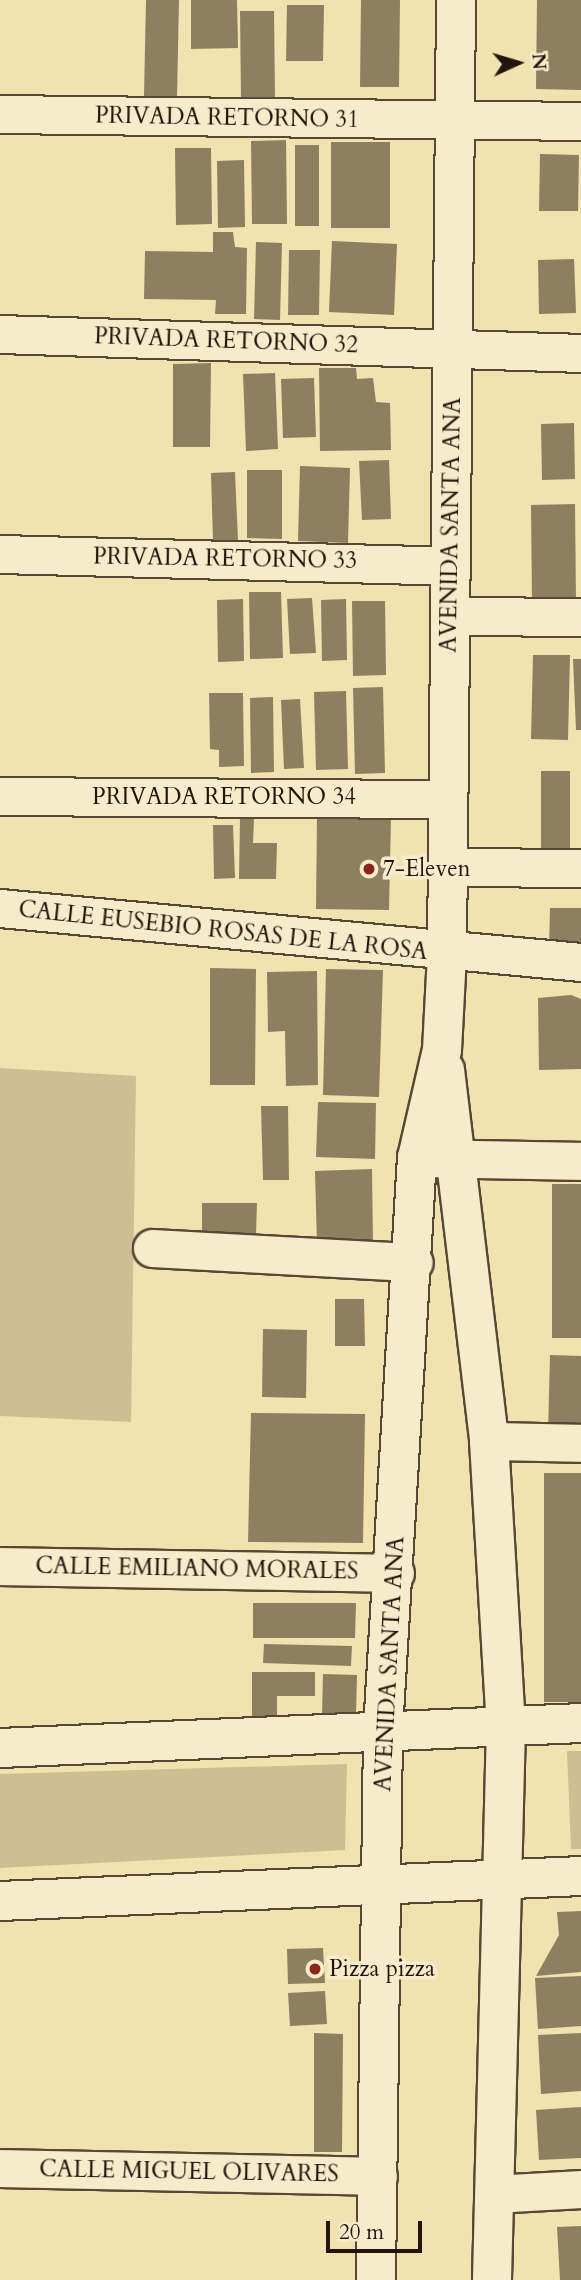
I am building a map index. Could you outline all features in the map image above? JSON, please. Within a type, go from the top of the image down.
[{"type":"main road","name":"AVENIDA SANTA ANA","points":[[376,2280],[383,1730],[414,1262],[417,1158],[442,1050],[447,953],[456,0]]},
{"type":"main road","name":"AVENIDA SANTA ANA","points":[[442,1050],[459,1157],[489,1441],[506,1726],[500,1878],[492,2280]]},
{"type":"main road","points":[[0,1748],[581,1723]]},
{"type":"main road","points":[[0,1900],[383,1880],[581,1876]]},
{"type":"street","name":"PRIVADA RETORNO 31","points":[[0,114],[581,121]]},
{"type":"street","name":"PRIVADA RETORNO 32","points":[[0,334],[581,354]]},
{"type":"street","name":"PRIVADA RETORNO 33","points":[[0,554],[450,566]]},
{"type":"street","points":[[450,616],[581,617]]},
{"type":"street","name":"PRIVADA RETORNO 34","points":[[0,796],[448,799]]},
{"type":"street","points":[[447,867],[581,868]]},
{"type":"street","name":"CALLE EUSEBIO ROSAS DE LA ROSA","points":[[0,908],[447,953],[581,962]]},
{"type":"street","points":[[417,1158],[581,1161]]},
{"type":"street","points":[[152,1248],[414,1262]]},
{"type":"street","points":[[489,1441],[581,1443]]},
{"type":"street","name":"CALLE EMILIANO MORALES","points":[[0,1566],[395,1573]]},
{"type":"street","name":"CALLE MIGUEL OLIVARES","points":[[0,2168],[378,2176]]},
{"type":"street","points":[[494,2194],[581,2189]]},
{"type":"shaded area","points":[[0,1068],[136,1076],[131,1422],[0,1416]]},
{"type":"shaded area","points":[[567,1751],[581,1751],[581,1849],[571,1849]]},
{"type":"shaded area","points":[[347,1764],[345,1850],[0,1868],[0,1774]]},
{"type":"building","points":[[146,0],[179,0],[177,97],[144,96]]},
{"type":"building","points":[[191,0],[237,0],[238,48],[191,49]]},
{"type":"building","points":[[361,0],[400,0],[399,87],[360,87]]},
{"type":"building","points":[[537,0],[581,0],[581,90],[536,89]]},
{"type":"building","points":[[287,5],[324,5],[323,61],[286,61]]},
{"type":"building","points":[[240,11],[274,11],[275,97],[241,98]]},
{"type":"building","points":[[286,140],[287,224],[252,224],[251,141]]},
{"type":"building","points":[[331,142],[390,142],[390,228],[331,228]]},
{"type":"building","points":[[295,145],[319,145],[319,226],[295,226]]},
{"type":"building","points":[[175,148],[211,148],[212,224],[176,225]]},
{"type":"building","points":[[540,154],[579,155],[578,211],[539,211]]},
{"type":"building","points":[[244,160],[245,227],[218,228],[217,161]]},
{"type":"building","points":[[213,232],[233,232],[235,247],[247,248],[246,314],[215,314],[216,300],[144,299],[145,251],[213,252]]},
{"type":"building","points":[[332,241],[397,244],[394,315],[329,312]]},
{"type":"building","points":[[256,242],[282,243],[280,320],[254,319]]},
{"type":"building","points":[[289,250],[320,250],[319,315],[288,315]]},
{"type":"building","points":[[574,259],[576,313],[539,314],[538,260]]},
{"type":"building","points":[[211,363],[210,447],[173,447],[173,364]]},
{"type":"building","points":[[319,368],[356,368],[357,379],[373,378],[376,402],[390,403],[391,450],[320,451]]},
{"type":"building","points":[[275,373],[278,449],[246,451],[243,374]]},
{"type":"building","points":[[314,378],[316,437],[283,438],[281,379]]},
{"type":"building","points":[[574,423],[575,479],[542,480],[541,424]]},
{"type":"building","points":[[389,460],[391,519],[362,520],[359,461]]},
{"type":"building","points":[[300,466],[350,468],[348,543],[298,541]]},
{"type":"building","points":[[247,470],[282,470],[282,539],[247,538]]},
{"type":"building","points":[[235,472],[238,541],[213,541],[211,473]]},
{"type":"building","points":[[575,504],[576,602],[532,603],[531,505]]},
{"type":"building","points":[[249,592],[281,592],[283,658],[250,659]]},
{"type":"building","points":[[312,598],[316,653],[290,654],[287,599]]},
{"type":"building","points":[[243,599],[244,661],[218,662],[217,600]]},
{"type":"building","points":[[346,599],[347,660],[322,661],[321,600]]},
{"type":"building","points":[[352,601],[385,601],[386,675],[353,676]]},
{"type":"building","points":[[533,655],[570,655],[568,740],[531,739]]},
{"type":"building","points":[[573,659],[581,659],[581,730],[576,730]]},
{"type":"building","points":[[383,687],[385,773],[355,774],[353,688]]},
{"type":"building","points":[[346,691],[348,769],[316,770],[314,692]]},
{"type":"building","points":[[209,693],[243,693],[244,766],[219,767],[219,750],[210,749]]},
{"type":"building","points":[[273,697],[274,772],[251,773],[250,698]]},
{"type":"building","points":[[300,699],[304,768],[284,769],[281,700]]},
{"type":"building","points":[[541,771],[570,771],[570,849],[541,849]]},
{"type":"building","points":[[317,815],[391,816],[389,910],[316,909]]},
{"type":"building","points":[[240,818],[254,818],[253,843],[277,843],[276,879],[239,879]]},
{"type":"building","points":[[213,825],[233,825],[235,878],[214,879]]},
{"type":"building","points":[[550,908],[581,908],[581,950],[549,949]]},
{"type":"building","points":[[210,968],[256,969],[255,1085],[210,1085]]},
{"type":"building","points":[[326,969],[383,970],[379,1097],[323,1095]]},
{"type":"building","points":[[317,971],[318,1085],[286,1086],[285,1031],[268,1032],[267,972]]},
{"type":"building","points":[[571,995],[581,999],[581,1069],[539,1070],[538,998]]},
{"type":"building","points":[[318,1102],[376,1103],[375,1159],[316,1157]]},
{"type":"building","points":[[261,1106],[288,1106],[289,1180],[263,1180]]},
{"type":"building","points":[[372,1169],[373,1244],[317,1245],[315,1171]]},
{"type":"building","points":[[552,1184],[581,1184],[581,1338],[552,1338]]},
{"type":"building","points":[[202,1203],[257,1203],[256,1234],[202,1233]]},
{"type":"building","points":[[335,1299],[364,1299],[365,1346],[335,1346]]},
{"type":"building","points":[[263,1329],[307,1330],[306,1398],[262,1397]]},
{"type":"building","points":[[550,1355],[581,1356],[581,1435],[548,1434]]},
{"type":"building","points":[[251,1413],[365,1414],[363,1543],[248,1542]]},
{"type":"building","points":[[544,1473],[581,1473],[581,1702],[544,1702]]},
{"type":"building","points":[[253,1603],[356,1603],[355,1638],[253,1638]]},
{"type":"building","points":[[264,1644],[352,1646],[351,1666],[263,1663]]},
{"type":"building","points":[[252,1672],[315,1672],[315,1696],[277,1696],[277,1718],[252,1718]]},
{"type":"building","points":[[323,1674],[357,1675],[356,1715],[322,1715]]},
{"type":"building","points":[[581,1911],[581,1972],[536,1976],[559,1935],[557,1912]]},
{"type":"building","points":[[323,1948],[325,1983],[288,1984],[287,1949]]},
{"type":"building","points":[[581,1976],[581,2026],[538,2029],[535,1978]]},
{"type":"building","points":[[325,1991],[327,2024],[290,2026],[288,1993]]},
{"type":"building","points":[[314,2033],[343,2034],[342,2152],[314,2152]]},
{"type":"building","points":[[581,2033],[581,2091],[541,2094],[538,2035]]},
{"type":"building","points":[[581,2107],[581,2158],[539,2160],[536,2110]]},
{"type":"building","points":[[581,2226],[581,2280],[560,2280],[557,2227]]},
{"type":"place","name":"7-Eleven","points":[[369,869]]},
{"type":"place","name":"Pizza pizza","points":[[315,1969]]}]
